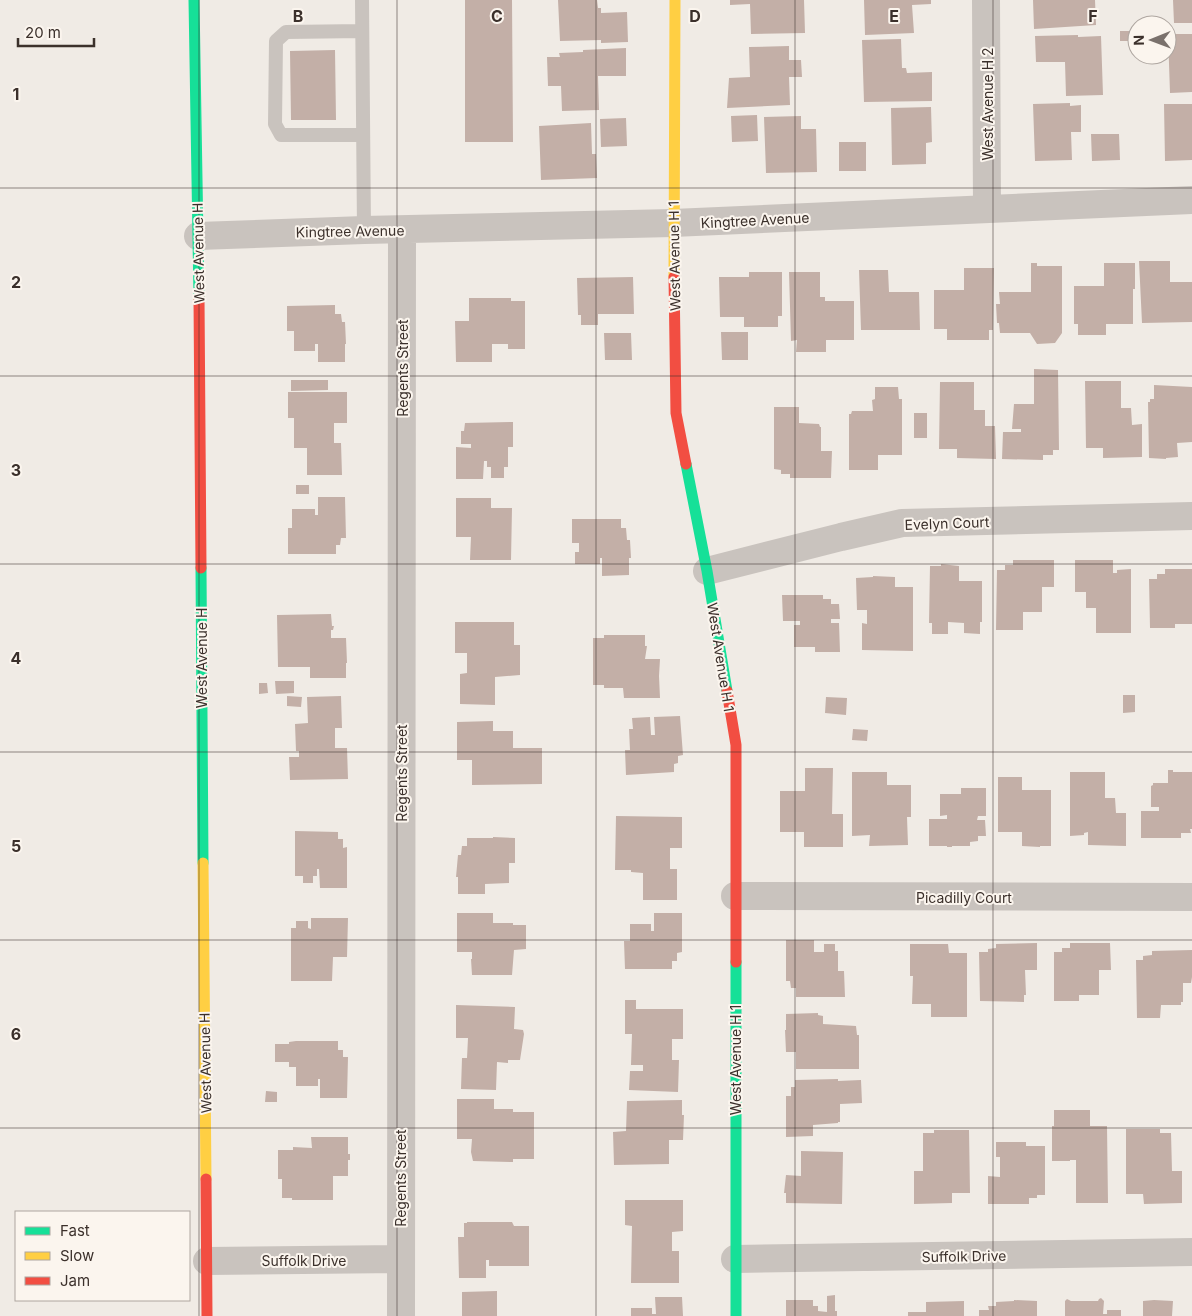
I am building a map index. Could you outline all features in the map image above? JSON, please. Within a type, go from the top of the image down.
[{"type":"street","name":"West Avenue H","points":[[194,0],[198,236],[207,1316]]},
{"type":"street","name":"West Avenue H 1","points":[[675,0],[673,223],[676,413],[707,571],[736,745],[736,1316]]},
{"type":"street","name":"West Avenue H 2","points":[[986,0],[987,208]]},
{"type":"street","name":"Kingtree Avenue","points":[[198,236],[673,223],[1192,200]]},
{"type":"street","name":"Regents Street","points":[[401,1316],[402,230]]},
{"type":"street","name":"Evelyn Court","points":[[707,571],[902,523],[1192,516]]},
{"type":"street","name":"Picadilly Court","points":[[735,896],[1192,897]]},
{"type":"street","name":"Suffolk Drive","points":[[735,1259],[1192,1252]]},
{"type":"street","name":"Suffolk Drive","points":[[207,1261],[400,1259]]},
{"type":"lane","points":[[362,0],[364,230]]},
{"type":"lane","points":[[362,31],[286,32],[276,41],[275,124],[281,135],[363,135]]},
{"type":"building","points":[[465,0],[512,0],[513,142],[465,142]]},
{"type":"building","points":[[558,0],[597,0],[601,13],[627,12],[628,42],[601,43],[601,40],[560,41]]},
{"type":"building","points":[[730,0],[804,0],[805,33],[751,34],[750,4],[730,5]]},
{"type":"building","points":[[864,0],[931,0],[931,4],[912,5],[914,33],[865,35]]},
{"type":"building","points":[[1033,0],[1095,0],[1096,25],[1034,29]]},
{"type":"building","points":[[1173,0],[1192,0],[1192,23],[1177,23],[1177,15],[1174,15]]},
{"type":"building","points":[[1120,31],[1127,31],[1127,41],[1120,41]]},
{"type":"building","points":[[1177,34],[1192,34],[1192,92],[1170,93],[1169,65],[1177,65]]},
{"type":"building","points":[[1078,35],[1078,37],[1101,36],[1103,95],[1066,96],[1065,62],[1036,62],[1035,36]]},
{"type":"building","points":[[901,39],[902,68],[906,68],[907,73],[932,72],[932,101],[864,102],[862,40]]},
{"type":"building","points":[[789,46],[789,60],[801,60],[802,77],[789,77],[790,105],[727,108],[729,78],[750,77],[749,47]]},
{"type":"building","points":[[626,48],[626,76],[598,76],[599,110],[562,111],[561,86],[548,86],[547,57],[560,57],[559,53],[583,52],[583,50]]},
{"type":"building","points":[[335,50],[336,120],[291,120],[290,51]]},
{"type":"building","points":[[1070,103],[1070,106],[1081,105],[1081,132],[1071,132],[1072,160],[1035,161],[1033,104]]},
{"type":"building","points":[[1164,104],[1192,104],[1192,160],[1165,161]]},
{"type":"building","points":[[931,107],[932,142],[926,143],[926,164],[892,165],[891,108]]},
{"type":"building","points":[[757,115],[758,141],[732,142],[731,116]]},
{"type":"building","points":[[801,116],[801,129],[816,129],[817,172],[766,173],[764,117]]},
{"type":"building","points":[[626,118],[627,146],[601,147],[600,119]]},
{"type":"building","points":[[591,123],[592,154],[596,154],[597,178],[541,180],[539,126]]},
{"type":"building","points":[[1091,134],[1119,134],[1120,160],[1092,161]]},
{"type":"building","points":[[839,142],[866,142],[866,171],[839,171]]},
{"type":"building","points":[[1139,261],[1170,261],[1170,282],[1192,282],[1192,322],[1142,323]]},
{"type":"building","points":[[1031,263],[1037,263],[1037,266],[1062,266],[1062,333],[1055,343],[1037,344],[1030,333],[1000,333],[999,323],[997,323],[996,304],[1000,304],[999,292],[1031,292]]},
{"type":"building","points":[[1104,263],[1135,263],[1133,324],[1106,324],[1106,335],[1078,335],[1078,324],[1074,324],[1074,286],[1104,286]]},
{"type":"building","points":[[964,268],[994,268],[993,330],[989,330],[989,340],[947,340],[947,329],[934,329],[934,290],[964,290]]},
{"type":"building","points":[[859,270],[888,270],[889,292],[919,292],[920,330],[861,330]]},
{"type":"building","points":[[749,272],[782,272],[782,316],[778,316],[778,327],[744,327],[744,317],[720,317],[719,277],[749,277]]},
{"type":"building","points":[[789,272],[820,272],[820,297],[825,297],[825,301],[854,301],[854,340],[826,340],[826,352],[796,352],[797,340],[791,341]]},
{"type":"building","points":[[633,277],[634,314],[598,314],[598,325],[581,325],[581,315],[578,315],[577,278]]},
{"type":"building","points":[[469,298],[511,298],[511,301],[525,301],[525,349],[508,349],[508,344],[492,344],[492,362],[456,362],[455,321],[469,321]]},
{"type":"building","points":[[335,305],[335,314],[341,314],[342,322],[345,322],[345,362],[318,362],[318,344],[315,344],[315,351],[294,351],[294,331],[287,331],[287,306]]},
{"type":"building","points":[[721,332],[748,332],[748,360],[722,360]]},
{"type":"building","points":[[604,333],[631,333],[632,360],[605,360]]},
{"type":"building","points":[[1034,369],[1058,370],[1059,450],[1053,450],[1053,455],[1043,455],[1043,460],[1002,459],[1003,432],[1021,432],[1021,429],[1012,429],[1014,404],[1034,404]]},
{"type":"building","points":[[291,380],[328,380],[328,390],[291,391]]},
{"type":"building","points":[[1085,381],[1121,381],[1121,408],[1131,408],[1132,425],[1142,424],[1142,457],[1103,458],[1103,448],[1086,448]]},
{"type":"building","points":[[940,382],[974,382],[974,410],[985,410],[985,426],[995,426],[996,459],[957,458],[957,449],[939,449]]},
{"type":"building","points":[[1154,385],[1192,387],[1192,442],[1177,443],[1178,457],[1166,459],[1149,458],[1148,402],[1150,402],[1150,399],[1154,399]]},
{"type":"building","points":[[875,387],[898,387],[899,399],[902,399],[902,455],[878,455],[878,470],[849,470],[849,414],[852,411],[873,411],[872,400],[875,399]]},
{"type":"building","points":[[288,392],[347,392],[347,423],[334,423],[334,443],[341,443],[342,475],[307,475],[307,448],[294,448],[294,418],[288,418]]},
{"type":"building","points":[[774,407],[799,407],[799,423],[819,424],[821,427],[821,451],[832,451],[831,478],[790,478],[790,474],[781,474],[781,470],[774,469]]},
{"type":"building","points":[[914,413],[927,413],[927,438],[914,438]]},
{"type":"building","points":[[513,422],[513,447],[508,447],[508,467],[504,467],[504,478],[491,478],[491,467],[487,467],[487,461],[484,461],[483,479],[456,479],[456,447],[471,448],[471,444],[461,444],[461,431],[464,431],[465,423]]},
{"type":"building","points":[[296,485],[309,485],[309,494],[296,494]]},
{"type":"building","points":[[318,497],[345,497],[346,538],[341,538],[340,545],[336,545],[336,554],[288,554],[288,528],[292,528],[292,509],[315,509],[315,515],[318,515]]},
{"type":"building","points":[[456,498],[491,498],[491,508],[512,508],[511,560],[470,560],[471,537],[456,537]]},
{"type":"building","points":[[572,519],[621,519],[621,528],[626,528],[627,540],[630,540],[631,558],[629,558],[629,575],[602,576],[602,558],[600,558],[600,564],[575,564],[575,552],[579,552],[579,543],[572,543]]},
{"type":"building","points":[[1013,560],[1054,560],[1054,587],[1042,587],[1042,612],[1023,612],[1023,630],[996,630],[997,570],[1005,570],[1005,565],[1013,565]]},
{"type":"building","points":[[1075,560],[1113,560],[1113,573],[1117,573],[1117,570],[1131,569],[1131,633],[1096,633],[1096,608],[1086,608],[1086,592],[1075,592]]},
{"type":"building","points":[[941,564],[959,566],[959,581],[982,581],[982,622],[980,622],[980,634],[964,633],[964,623],[948,622],[948,634],[932,634],[932,623],[929,623],[930,566],[941,566]]},
{"type":"building","points":[[1165,569],[1192,569],[1192,624],[1175,624],[1175,628],[1150,628],[1149,579],[1157,579],[1157,574],[1165,574]]},
{"type":"building","points":[[873,576],[895,577],[895,587],[913,587],[913,651],[862,650],[862,623],[867,624],[867,610],[857,610],[856,578]]},
{"type":"building","points":[[782,595],[823,595],[823,599],[831,599],[831,604],[839,604],[840,619],[831,619],[831,623],[839,623],[840,652],[815,652],[815,647],[794,647],[794,625],[800,625],[800,621],[783,621]]},
{"type":"building","points":[[331,614],[332,626],[334,626],[333,630],[331,630],[331,638],[346,638],[346,678],[310,678],[310,667],[278,667],[277,615]]},
{"type":"building","points":[[455,622],[514,622],[514,645],[520,645],[520,675],[495,677],[495,705],[460,704],[460,674],[467,673],[467,653],[455,653]]},
{"type":"building","points":[[604,635],[645,635],[645,646],[647,646],[645,659],[660,659],[660,698],[624,698],[623,688],[604,688],[604,685],[593,685],[593,638],[604,638]]},
{"type":"building","points":[[275,681],[294,681],[294,693],[276,694]]},
{"type":"building","points":[[259,683],[267,683],[268,693],[259,694]]},
{"type":"building","points":[[1123,695],[1135,695],[1135,712],[1123,713]]},
{"type":"building","points":[[287,696],[302,697],[301,707],[287,706]]},
{"type":"building","points":[[341,696],[342,728],[335,728],[335,748],[347,748],[348,779],[290,780],[289,757],[299,757],[299,751],[296,751],[295,724],[308,723],[307,697]]},
{"type":"building","points":[[826,697],[847,698],[846,715],[825,713]]},
{"type":"building","points":[[680,716],[683,755],[678,756],[678,763],[674,764],[674,772],[626,775],[625,750],[630,750],[629,729],[633,729],[632,718],[650,717],[651,735],[655,735],[654,717]]},
{"type":"building","points":[[493,721],[493,731],[513,731],[513,748],[542,748],[542,784],[472,785],[472,760],[457,760],[457,722]]},
{"type":"building","points":[[853,729],[868,730],[867,741],[852,740]]},
{"type":"building","points":[[805,768],[833,768],[832,814],[843,814],[843,847],[804,847],[804,832],[780,832],[780,791],[805,791]]},
{"type":"building","points":[[1168,770],[1173,770],[1173,772],[1192,772],[1191,833],[1181,833],[1181,838],[1141,838],[1141,811],[1159,811],[1159,807],[1151,807],[1151,786],[1153,783],[1168,783]]},
{"type":"building","points":[[852,772],[887,772],[887,785],[911,785],[911,817],[907,817],[908,845],[869,846],[870,835],[852,836]]},
{"type":"building","points":[[1070,772],[1105,772],[1105,798],[1115,798],[1116,813],[1126,813],[1126,846],[1088,845],[1088,832],[1084,833],[1084,835],[1070,836]]},
{"type":"building","points":[[998,777],[1022,777],[1022,790],[1051,790],[1051,846],[1022,846],[1022,832],[998,832]]},
{"type":"building","points":[[961,788],[986,788],[986,816],[978,816],[977,820],[985,820],[986,836],[978,836],[978,841],[970,842],[970,846],[929,846],[929,819],[947,819],[947,815],[940,816],[940,794],[961,794]]},
{"type":"building","points":[[616,816],[682,817],[682,848],[670,848],[670,869],[677,869],[677,900],[643,900],[643,873],[631,872],[631,870],[615,870]]},
{"type":"building","points":[[295,831],[338,832],[338,839],[343,839],[343,848],[347,847],[347,888],[320,888],[319,869],[317,869],[317,876],[313,876],[313,883],[303,883],[303,876],[295,876]]},
{"type":"building","points":[[467,838],[515,838],[515,863],[509,863],[509,883],[485,884],[485,894],[458,894],[458,877],[456,877],[458,855],[461,855],[462,846],[467,846]]},
{"type":"building","points":[[457,913],[493,913],[493,923],[526,925],[526,949],[514,950],[512,975],[472,975],[472,952],[457,952]]},
{"type":"building","points":[[654,913],[682,913],[682,952],[677,953],[677,961],[672,961],[672,969],[625,969],[624,941],[630,941],[630,924],[651,924],[651,931],[654,931]]},
{"type":"building","points":[[311,918],[348,918],[347,957],[333,957],[332,981],[291,981],[291,928],[296,928],[296,921],[308,921],[308,928],[311,929]]},
{"type":"building","points":[[786,940],[814,940],[814,952],[824,952],[824,944],[835,944],[835,951],[838,951],[838,971],[844,971],[845,997],[796,997],[796,988],[791,988],[790,981],[786,981]]},
{"type":"building","points":[[1037,943],[1037,970],[1025,970],[1026,995],[1024,995],[1024,1002],[980,1001],[979,952],[988,952],[988,949],[996,948],[996,944]]},
{"type":"building","points":[[1070,943],[1110,943],[1111,970],[1099,970],[1099,995],[1079,995],[1079,1001],[1054,1001],[1054,952],[1062,952],[1062,948],[1070,948]]},
{"type":"building","points":[[910,944],[948,944],[949,953],[967,953],[967,1017],[931,1017],[931,1004],[912,1004],[913,976],[910,976]]},
{"type":"building","points":[[1192,950],[1191,983],[1183,983],[1183,1002],[1181,1002],[1181,1005],[1161,1005],[1160,1018],[1137,1018],[1136,960],[1143,960],[1143,956],[1152,955],[1152,951]]},
{"type":"building","points":[[625,1000],[636,1000],[636,1009],[683,1009],[683,1039],[672,1039],[672,1060],[679,1060],[678,1092],[629,1090],[630,1071],[643,1071],[643,1065],[631,1065],[632,1034],[625,1034]]},
{"type":"building","points":[[456,1005],[515,1007],[514,1029],[523,1030],[524,1034],[520,1060],[508,1060],[508,1063],[497,1062],[496,1090],[461,1089],[462,1058],[467,1058],[468,1038],[456,1038]]},
{"type":"building","points":[[818,1013],[818,1015],[823,1016],[823,1024],[856,1026],[857,1035],[859,1035],[859,1069],[796,1069],[796,1052],[786,1052],[786,1014]]},
{"type":"building","points":[[338,1041],[338,1050],[343,1050],[343,1057],[348,1057],[347,1098],[320,1098],[320,1079],[318,1079],[318,1086],[296,1086],[296,1067],[289,1067],[289,1062],[275,1062],[275,1044],[289,1044],[289,1042]]},
{"type":"building","points":[[838,1079],[838,1081],[861,1080],[862,1103],[840,1104],[840,1122],[813,1125],[813,1136],[786,1137],[786,1096],[791,1096],[791,1087],[795,1087],[795,1080]]},
{"type":"building","points":[[266,1091],[277,1092],[277,1102],[265,1102]]},
{"type":"building","points":[[457,1099],[494,1099],[494,1109],[513,1109],[513,1112],[534,1112],[534,1159],[513,1159],[513,1162],[473,1161],[471,1152],[472,1139],[457,1139]]},
{"type":"building","points":[[682,1100],[682,1115],[684,1115],[683,1140],[669,1140],[669,1164],[614,1165],[613,1132],[626,1131],[627,1101]]},
{"type":"building","points":[[1054,1110],[1090,1110],[1090,1126],[1107,1126],[1108,1203],[1076,1203],[1076,1160],[1052,1161]]},
{"type":"building","points":[[1126,1129],[1160,1129],[1160,1133],[1171,1133],[1172,1171],[1182,1171],[1182,1203],[1144,1204],[1143,1194],[1126,1194]]},
{"type":"building","points":[[934,1130],[969,1130],[970,1193],[952,1193],[952,1203],[914,1204],[914,1171],[923,1171],[923,1133],[934,1133]]},
{"type":"building","points":[[311,1137],[348,1137],[350,1160],[348,1160],[348,1176],[333,1176],[333,1200],[292,1200],[292,1198],[282,1198],[282,1179],[278,1179],[278,1150],[293,1150],[293,1147],[312,1148]]},
{"type":"building","points":[[996,1142],[1026,1142],[1026,1146],[1045,1146],[1045,1195],[1029,1198],[1029,1204],[988,1204],[988,1176],[1000,1177],[1000,1157],[996,1157]]},
{"type":"building","points":[[801,1151],[843,1152],[842,1204],[786,1203],[786,1193],[784,1193],[786,1175],[801,1176]]},
{"type":"building","points":[[625,1200],[683,1200],[683,1231],[672,1232],[672,1251],[679,1251],[679,1283],[631,1283],[632,1226],[625,1225]]},
{"type":"building","points":[[512,1222],[514,1226],[529,1226],[529,1266],[489,1266],[489,1260],[486,1260],[486,1278],[459,1278],[458,1237],[464,1237],[464,1223]]},
{"type":"building","points":[[497,1291],[497,1316],[462,1316],[462,1292]]},
{"type":"building","points":[[835,1295],[835,1311],[837,1311],[837,1316],[786,1316],[786,1300],[813,1300],[813,1306],[818,1306],[818,1311],[827,1312],[827,1296]]},
{"type":"building","points":[[655,1297],[682,1297],[683,1316],[631,1316],[631,1308],[652,1308],[652,1314],[656,1314]]},
{"type":"building","points":[[1101,1298],[1104,1301],[1103,1314],[1107,1314],[1107,1310],[1121,1310],[1121,1316],[1065,1316],[1065,1301],[1067,1299],[1071,1301],[1098,1301]]},
{"type":"building","points":[[1014,1300],[1037,1301],[1037,1316],[979,1316],[979,1310],[989,1310],[988,1306],[996,1306],[996,1302]]},
{"type":"building","points":[[964,1301],[964,1316],[908,1316],[908,1312],[926,1312],[926,1302]]},
{"type":"building","points":[[1143,1301],[1173,1301],[1172,1316],[1143,1316]]},
{"type":"traffic: fast","points":[[194,0],[199,298]]},
{"type":"traffic: fast","points":[[686,464],[707,571],[727,691]]},
{"type":"traffic: fast","points":[[201,568],[203,863]]},
{"type":"traffic: fast","points":[[736,962],[736,1316]]},
{"type":"traffic: slow","points":[[674,277],[675,0]]},
{"type":"traffic: slow","points":[[203,863],[206,1179]]},
{"type":"traffic: jam","points":[[674,277],[676,413],[686,464]]},
{"type":"traffic: jam","points":[[199,298],[201,568]]},
{"type":"traffic: jam","points":[[727,691],[736,745],[736,962]]},
{"type":"traffic: jam","points":[[206,1179],[207,1316]]}]
